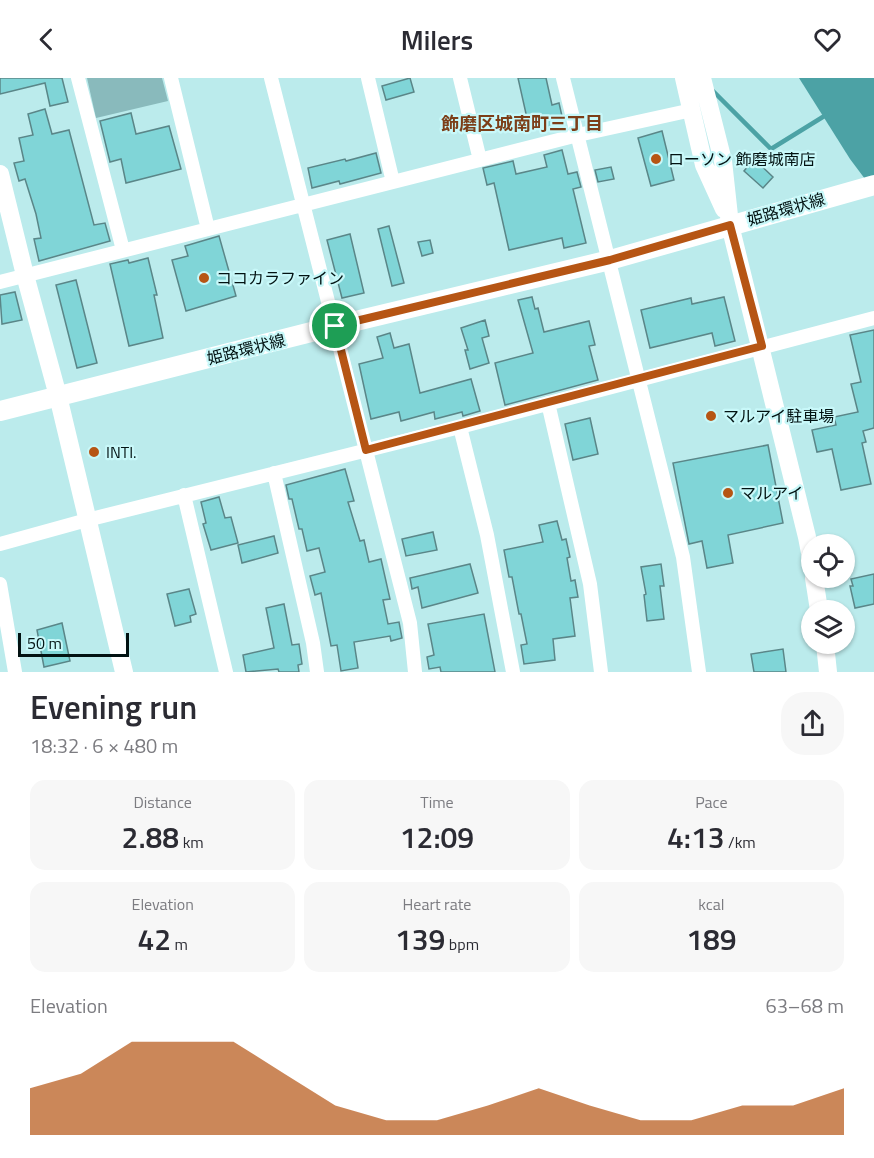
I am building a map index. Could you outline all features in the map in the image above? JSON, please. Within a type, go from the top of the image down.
[{"type":"main road","name":"姫路環状線","points":[[0,411],[335,326],[610,260],[866,187]]},
{"type":"street","points":[[78,78],[123,250]]},
{"type":"street","points":[[171,78],[208,229]]},
{"type":"street","points":[[271,78],[410,623],[416,672]]},
{"type":"street","points":[[368,78],[393,182]]},
{"type":"street","points":[[460,78],[480,160]]},
{"type":"street","points":[[563,78],[684,557],[699,672]]},
{"type":"street","points":[[684,78],[704,165],[730,225]]},
{"type":"street","points":[[702,78],[723,161],[730,225],[762,346],[806,534]]},
{"type":"street","points":[[0,282],[578,135],[692,110]]},
{"type":"street","points":[[0,174],[58,396],[124,672]]},
{"type":"street","points":[[0,544],[183,495],[460,427],[874,318]]},
{"type":"street","points":[[548,403],[590,584],[601,672]]},
{"type":"street","points":[[460,427],[487,535],[513,672]]},
{"type":"street","points":[[274,473],[313,643],[317,672]]},
{"type":"street","points":[[183,495],[226,672]]},
{"type":"street","points":[[0,584],[15,672]]},
{"type":"street","points":[[826,654],[828,672]]},
{"type":"shaded area","points":[[87,78],[162,78],[168,101],[96,118]]},
{"type":"shaded area","points":[[799,78],[874,78],[874,191],[850,159]]},
{"type":"building","points":[[0,78],[62,78],[68,102],[50,106],[45,83],[0,94]]},
{"type":"building","points":[[410,78],[414,92],[386,100],[382,86]]},
{"type":"building","points":[[518,78],[546,78],[552,105],[559,103],[564,125],[548,129],[547,123],[529,127]]},
{"type":"building","points":[[45,109],[52,134],[69,130],[94,225],[105,223],[110,241],[39,261],[34,239],[41,238],[36,214],[25,179],[19,181],[14,163],[24,161],[19,138],[33,135],[28,114]]},
{"type":"building","points":[[131,113],[136,134],[169,126],[181,169],[126,183],[121,159],[110,162],[100,121]]},
{"type":"building","name":"ローソン 飾磨城南店","points":[[662,131],[674,180],[651,186],[638,138]]},
{"type":"building","points":[[562,150],[568,174],[577,172],[581,187],[573,189],[586,243],[564,248],[562,238],[509,250],[494,183],[487,185],[483,168],[513,161],[516,174],[547,167],[544,155]]},
{"type":"building","points":[[376,153],[381,173],[340,184],[339,181],[312,188],[308,168]]},
{"type":"building","points":[[754,159],[773,177],[763,188],[744,171]]},
{"type":"building","points":[[611,167],[614,179],[598,182],[595,170]]},
{"type":"building","points":[[389,226],[404,283],[392,286],[378,229]]},
{"type":"building","points":[[350,234],[364,293],[342,298],[327,240]]},
{"type":"building","name":"ココカラファイン","points":[[219,236],[236,296],[186,311],[172,260],[188,256],[185,246]]},
{"type":"building","points":[[430,240],[433,253],[422,256],[418,242]]},
{"type":"building","points":[[148,258],[157,295],[154,295],[163,338],[129,346],[110,264],[128,260],[129,263]]},
{"type":"building","points":[[76,280],[97,363],[77,368],[56,285]]},
{"type":"building","points":[[15,292],[22,320],[2,324],[0,295]]},
{"type":"building","points":[[532,297],[535,309],[538,308],[544,332],[589,321],[595,345],[589,346],[598,380],[505,405],[495,363],[533,353],[518,300]]},
{"type":"building","points":[[724,297],[735,341],[715,346],[712,333],[650,348],[641,310],[691,298],[692,304]]},
{"type":"building","points":[[485,320],[489,336],[482,338],[489,363],[470,369],[465,350],[468,350],[461,328]]},
{"type":"building","points":[[874,330],[874,428],[863,431],[866,442],[862,443],[871,484],[841,490],[832,449],[817,452],[812,430],[836,425],[834,417],[858,412],[851,384],[861,382],[850,335]]},
{"type":"building","points":[[390,333],[394,348],[409,344],[420,393],[471,379],[480,411],[463,416],[462,412],[435,419],[434,412],[401,421],[399,412],[371,419],[359,364],[383,358],[377,337]]},
{"type":"building","points":[[590,418],[598,454],[573,460],[565,424]]},
{"type":"building","name":"マルアイ","points":[[768,445],[783,523],[728,535],[733,563],[707,568],[702,541],[689,544],[673,463]]},
{"type":"building","points":[[345,469],[354,501],[348,502],[360,541],[364,540],[369,562],[381,559],[390,599],[383,600],[388,624],[399,622],[402,638],[391,641],[390,636],[354,642],[358,668],[341,671],[337,645],[331,646],[321,593],[315,595],[310,576],[325,572],[319,548],[307,551],[302,529],[299,529],[286,485]]},
{"type":"building","points":[[219,497],[225,518],[231,517],[238,543],[211,550],[203,524],[206,523],[201,502]]},
{"type":"building","points":[[557,521],[562,540],[566,539],[570,557],[567,558],[571,581],[575,580],[578,597],[570,598],[575,636],[553,639],[555,660],[524,664],[521,645],[527,644],[504,550],[543,542],[539,525]]},
{"type":"building","points":[[433,532],[437,550],[406,556],[402,539]]},
{"type":"building","points":[[274,536],[278,553],[242,563],[238,545]]},
{"type":"building","points":[[470,564],[478,593],[422,608],[418,587],[412,589],[410,578]]},
{"type":"building","points":[[661,564],[664,586],[660,586],[664,619],[647,621],[644,595],[646,594],[641,567]]},
{"type":"building","points":[[874,574],[874,604],[855,608],[850,588],[855,588],[855,578]]},
{"type":"building","points":[[189,589],[196,614],[190,616],[191,622],[175,626],[167,594]]},
{"type":"building","points":[[284,604],[292,645],[299,644],[302,664],[298,665],[299,672],[279,672],[278,669],[246,672],[243,655],[274,648],[266,608]]},
{"type":"building","points":[[484,614],[495,672],[441,672],[440,667],[429,669],[427,657],[434,655],[428,624]]},
{"type":"building","points":[[62,623],[70,661],[44,667],[37,630]]},
{"type":"building","points":[[783,649],[786,672],[754,672],[751,654]]},
{"type":"waterway","points":[[712,90],[771,149],[826,115]]},
{"type":"place","name":"ローソン 飾磨城南店","points":[[656,159]]},
{"type":"place","name":"ココカラファイン","points":[[204,278]]},
{"type":"place","name":"マルアイ駐車場","points":[[711,416]]},
{"type":"place","name":"INTI.","points":[[94,452]]},
{"type":"place","name":"マルアイ","points":[[728,493]]},
{"type":"district","name":"飾磨区城南町三丁目","points":[[522,124]]},
{"type":"route","points":[[730,225],[762,346],[366,450],[335,326],[610,260],[730,225]]}]
